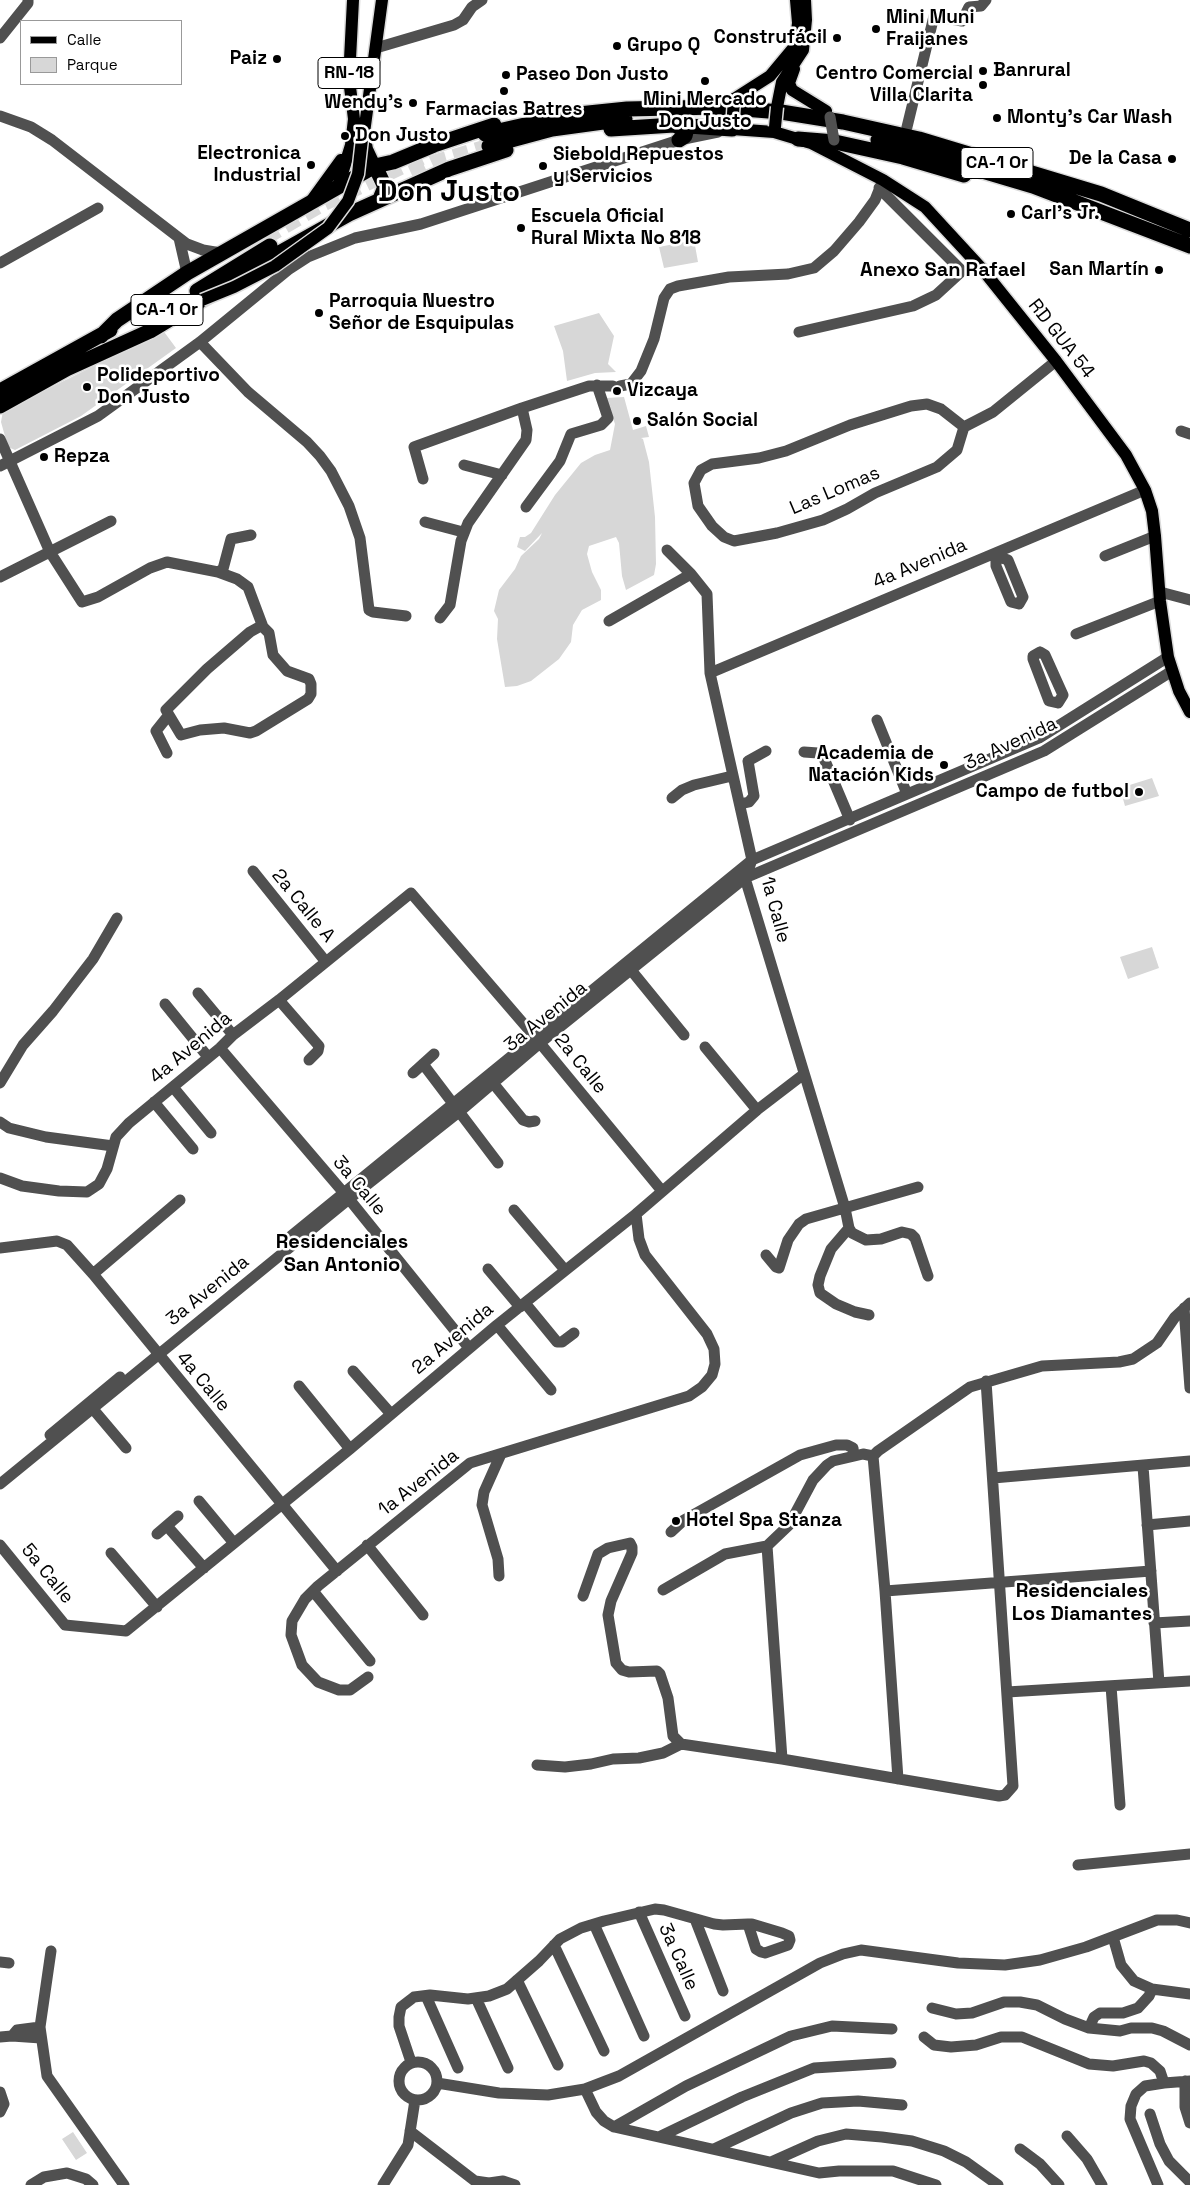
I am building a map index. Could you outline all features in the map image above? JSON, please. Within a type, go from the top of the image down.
[{"type":"highway","points":[[101,336],[117,320],[187,273],[374,166],[393,162],[471,132],[621,99],[680,97],[734,99],[907,126],[1034,166],[1101,194]]},
{"type":"highway","name":"CA-1 Or","points":[[487,140],[551,124],[636,108],[696,106],[745,108],[811,116],[920,139],[1101,194],[1190,230]]},
{"type":"highway","points":[[585,107],[571,120],[599,130]]},
{"type":"highway","name":"CA-1 Or","points":[[571,120],[696,116],[745,117],[812,125],[871,138],[1033,186],[1190,246]]},
{"type":"highway","points":[[519,120],[551,124]]},
{"type":"highway","points":[[525,145],[551,124]]},
{"type":"highway","points":[[674,125],[686,132],[685,136],[679,140]]},
{"type":"highway","points":[[62,371],[150,331],[349,214],[449,169],[525,145],[599,130],[674,125],[732,129]]},
{"type":"highway","points":[[798,139],[834,141],[903,157],[1004,188],[1096,209]]},
{"type":"highway","points":[[374,166],[385,188],[380,199]]},
{"type":"highway","points":[[338,187],[338,201],[349,214]]},
{"type":"highway","points":[[1139,210],[1156,232],[1164,231],[1190,242]]},
{"type":"highway","name":"CA-1 Or","points":[[0,391],[74,357],[268,242],[101,336],[74,357],[62,371],[0,406]]},
{"type":"main road","name":"RN-18","points":[[338,187],[351,145],[354,111],[349,79],[354,0]]},
{"type":"main road","points":[[373,80],[369,59],[375,0]]},
{"type":"main road","name":"RN-18","points":[[374,166],[365,140],[382,0]]},
{"type":"main road","points":[[732,129],[734,99],[770,76],[795,46],[798,23],[796,0]]},
{"type":"main road","points":[[805,0],[806,20],[803,50],[790,77],[790,86],[801,97],[828,113]]},
{"type":"main road","points":[[774,130],[782,82],[803,50]]},
{"type":"main road","points":[[202,300],[234,287],[275,266],[328,228],[348,201],[358,174],[363,130],[370,98]]},
{"type":"main road","name":"RD GUA 54","points":[[732,129],[774,130],[821,148],[924,207],[936,217],[983,270],[1056,361],[1122,449],[1144,490],[1152,511],[1156,536],[1160,596],[1168,657],[1179,691],[1190,712]]},
{"type":"main road","points":[[311,202],[351,145]]},
{"type":"street","points":[[0,38],[28,3],[28,0]]},
{"type":"street","points":[[376,48],[454,25],[463,20],[472,7],[482,0]]},
{"type":"street","points":[[907,126],[934,16],[938,15],[962,21],[968,8],[981,6],[986,0]]},
{"type":"street","points":[[828,113],[834,141],[846,161]]},
{"type":"street","points":[[0,116],[31,127],[52,140],[179,238],[194,247],[220,253]]},
{"type":"street","points":[[5,464],[98,416],[200,342],[288,270],[308,257],[355,238],[421,224],[679,140],[732,129]]},
{"type":"street","points":[[423,479],[414,447],[522,408],[597,385],[617,386],[631,384],[642,371],[654,339],[664,298],[670,289],[729,276],[788,274],[814,268],[849,235],[872,205],[881,184],[960,269],[960,273],[936,295],[913,306],[799,332]]},
{"type":"street","points":[[0,263],[98,208]]},
{"type":"street","points":[[179,238],[187,273]]},
{"type":"street","points":[[200,342],[248,392],[307,442],[320,456],[346,500],[360,538],[369,610],[406,616]]},
{"type":"street","points":[[964,427],[992,412],[1056,361]]},
{"type":"street","points":[[526,507],[560,461],[571,434],[601,424],[608,418],[597,385]]},
{"type":"street","name":"Las Lomas","points":[[927,404],[941,409],[964,427],[957,450],[937,468],[874,493],[847,510],[823,520],[777,534],[734,541],[724,537],[712,526],[698,506],[694,483],[701,470],[712,464],[759,458],[786,451],[850,425],[911,406],[927,404]]},
{"type":"street","points":[[440,618],[450,605],[463,532],[472,515],[526,440],[527,430],[522,408]]},
{"type":"street","points":[[0,439],[5,464],[50,552],[82,602],[98,597],[150,568],[167,562],[218,572],[237,579],[248,587],[263,627],[269,633],[273,655],[286,671],[309,679],[311,694],[308,699],[262,729],[250,733],[224,728],[200,730],[181,735],[166,710],[207,669],[250,632],[258,627],[263,627]]},
{"type":"street","points":[[1088,512],[1136,487],[1136,480],[1122,449]]},
{"type":"street","points":[[464,465],[502,475]]},
{"type":"street","name":"4a Avenida","points":[[710,673],[998,554],[1088,512],[1144,490]]},
{"type":"street","points":[[0,577],[111,521]]},
{"type":"street","points":[[425,522],[463,532]]},
{"type":"street","points":[[218,572],[223,568],[231,539],[251,535]]},
{"type":"street","points":[[1105,556],[1156,536]]},
{"type":"street","name":"1a Calle","points":[[667,550],[691,574],[707,594],[710,673],[752,860],[745,878],[845,1208],[849,1228]]},
{"type":"street","points":[[609,621],[691,574]]},
{"type":"street","points":[[1076,634],[1160,596],[1190,600]]},
{"type":"street","name":"3a Avenida","points":[[537,1040],[631,970],[722,891],[752,860],[850,820],[1039,738],[1168,657]]},
{"type":"street","name":"3a Avenida","points":[[0,1475],[156,1352],[722,891],[745,878],[1044,751],[1172,671]]},
{"type":"street","points":[[1058,703],[1067,722]]},
{"type":"street","points":[[167,753],[156,731],[168,716]]},
{"type":"street","points":[[877,720],[907,794]]},
{"type":"street","points":[[740,804],[749,802],[754,796],[748,761],[766,751]]},
{"type":"street","points":[[804,752],[818,753],[823,756],[850,820]]},
{"type":"street","points":[[672,798],[682,790],[694,785],[732,776]]},
{"type":"street","name":"2a Calle A","points":[[253,872],[326,962]]},
{"type":"street","name":"4a Avenida","points":[[0,1178],[22,1186],[42,1190],[87,1192],[99,1184],[107,1170],[116,1137],[122,1130],[233,1035],[411,893]]},
{"type":"street","name":"2a Calle","points":[[411,893],[537,1040],[662,1191]]},
{"type":"street","points":[[0,1083],[15,1056],[70,990],[93,958],[117,918]]},
{"type":"street","points":[[631,970],[684,1035]]},
{"type":"street","points":[[198,993],[233,1035]]},
{"type":"street","points":[[279,1000],[319,1046],[318,1052],[309,1060]]},
{"type":"street","points":[[165,1004],[208,1058]]},
{"type":"street","points":[[705,1047],[757,1110]]},
{"type":"street","name":"3a Calle","points":[[220,1048],[346,1197],[469,1348]]},
{"type":"street","points":[[413,1073],[434,1054]]},
{"type":"street","points":[[423,1064],[498,1163]]},
{"type":"street","name":"2a Avenida","points":[[126,1631],[497,1325],[636,1214],[757,1110],[804,1074]]},
{"type":"street","points":[[491,1078],[523,1120],[529,1122],[536,1121]]},
{"type":"street","points":[[173,1087],[211,1133]]},
{"type":"street","points":[[154,1102],[193,1149]]},
{"type":"street","points":[[0,1122],[9,1128],[46,1137],[113,1146]]},
{"type":"street","points":[[766,1255],[779,1268],[788,1240],[799,1224],[806,1219],[918,1187]]},
{"type":"street","points":[[94,1274],[180,1200]]},
{"type":"street","points":[[514,1210],[565,1270]]},
{"type":"street","name":"1a Avenida","points":[[368,1677],[350,1690],[339,1690],[318,1682],[302,1665],[293,1642],[291,1628],[295,1614],[313,1591],[367,1545],[426,1500],[470,1463],[689,1396],[702,1387],[712,1374],[715,1364],[714,1349],[707,1334],[645,1255],[639,1239],[636,1214]]},
{"type":"street","points":[[869,1314],[855,1312],[836,1304],[820,1292],[818,1286],[831,1249],[849,1228],[852,1233],[866,1240],[881,1239],[902,1232],[911,1234],[915,1238],[928,1276]]},
{"type":"street","name":"4a Calle","points":[[0,1248],[61,1241],[70,1247],[338,1571]]},
{"type":"street","points":[[488,1268],[557,1342],[562,1342],[574,1333]]},
{"type":"street","points":[[663,1590],[725,1554],[767,1546],[789,1524],[818,1473],[833,1461],[863,1454],[873,1456],[961,1392],[986,1382],[1042,1366],[1119,1362],[1132,1358],[1156,1344],[1175,1317],[1187,1306]]},
{"type":"street","points":[[1187,1306],[1190,1388]]},
{"type":"street","points":[[497,1325],[551,1390]]},
{"type":"street","name":"3a Avenida","points":[[0,1484],[93,1410],[156,1352]]},
{"type":"street","points":[[353,1371],[391,1414]]},
{"type":"street","points":[[583,1596],[598,1554],[608,1548],[630,1544],[632,1552],[611,1601],[608,1615],[616,1663],[622,1670],[629,1672],[657,1670],[668,1698],[673,1736],[681,1744],[999,1796],[1008,1793],[1013,1786],[986,1382]]},
{"type":"street","points":[[299,1386],[350,1448]]},
{"type":"street","points":[[93,1410],[126,1448]]},
{"type":"street","points":[[671,1532],[684,1520],[800,1455],[836,1445],[847,1445],[853,1448],[854,1456]]},
{"type":"street","points":[[499,1576],[498,1559],[482,1505],[484,1492],[502,1454]]},
{"type":"street","points":[[873,1456],[885,1591],[898,1779]]},
{"type":"street","points":[[993,1478],[1190,1461]]},
{"type":"street","points":[[1143,1466],[1159,1683]]},
{"type":"street","points":[[199,1501],[233,1542]]},
{"type":"street","points":[[157,1534],[178,1516]]},
{"type":"street","points":[[1148,1526],[1190,1521]]},
{"type":"street","points":[[167,1526],[204,1568]]},
{"type":"street","name":"5a Calle","points":[[0,1545],[65,1624],[126,1631]]},
{"type":"street","points":[[367,1545],[423,1615]]},
{"type":"street","points":[[767,1546],[782,1759]]},
{"type":"street","points":[[111,1553],[157,1607]]},
{"type":"street","points":[[885,1591],[1151,1571]]},
{"type":"street","points":[[313,1591],[370,1661]]},
{"type":"street","points":[[1154,1623],[1190,1621]]},
{"type":"street","points":[[1007,1692],[1190,1681]]},
{"type":"street","points":[[1111,1686],[1120,1805]]},
{"type":"street","points":[[537,1765],[565,1767],[613,1759],[639,1758],[652,1754],[663,1754],[681,1744]]},
{"type":"street","points":[[1078,1865],[1190,1854]]},
{"type":"street","points":[[410,2062],[399,2026],[399,2017],[401,2008],[414,1997],[476,1998],[489,1996],[507,1988],[517,1980],[560,1938],[594,1924],[639,1912],[664,1910],[714,1924],[748,1924]]},
{"type":"street","name":"3a Calle","points":[[639,1912],[685,2016]]},
{"type":"street","points":[[695,1919],[723,1991]]},
{"type":"street","points":[[437,2084],[499,2093],[548,2095],[585,2089],[619,2076],[820,1963],[843,1954],[861,1950],[958,1963],[1005,1965],[1040,1960],[1113,1937],[1157,1920],[1177,1920],[1190,1923]]},
{"type":"street","points":[[594,1924],[644,2036]]},
{"type":"street","points":[[1113,1937],[1121,1965],[1129,1977],[1140,1985],[1152,1989],[1190,1994]]},
{"type":"street","points":[[554,1945],[604,2051]]},
{"type":"street","points":[[51,1951],[40,2032],[45,2070],[50,2082],[124,2185]]},
{"type":"street","points":[[517,1980],[558,2065]]},
{"type":"street","points":[[1089,2028],[1094,2018],[1100,2013],[1124,2013],[1138,2008],[1149,1996],[1152,1989]]},
{"type":"street","points":[[426,1996],[458,2068]]},
{"type":"street","points":[[476,1998],[508,2068]]},
{"type":"street","points":[[932,2008],[956,2014],[972,2014],[1004,2002],[1037,2004],[1065,2019],[1089,2028],[1120,2031],[1131,2028],[1152,2028],[1163,2031],[1190,2044]]},
{"type":"street","points":[[614,2127],[686,2086],[791,2036],[832,2026],[892,2029]]},
{"type":"street","points":[[6,2036],[17,2030],[40,2032]]},
{"type":"street","points":[[924,2037],[934,2045],[951,2047],[976,2045],[1001,2037],[1022,2037],[1089,2064],[1113,2066],[1144,2061],[1151,2063],[1160,2071],[1164,2083]]},
{"type":"street","points":[[418,2061],[426,2063],[433,2068],[437,2084],[429,2096],[415,2100],[402,2093],[398,2079],[404,2066],[410,2062],[418,2061]]},
{"type":"street","points":[[661,2136],[742,2097],[814,2068],[891,2063]]},
{"type":"street","points":[[1158,2185],[1130,2119],[1133,2100],[1140,2089],[1164,2083],[1188,2081],[1185,2107],[1190,2123]]},
{"type":"street","points":[[585,2089],[596,2112],[614,2127],[661,2136],[819,2173],[893,2171],[936,2185]]},
{"type":"street","points":[[0,2092],[4,2104],[0,2112]]},
{"type":"street","points":[[384,2185],[390,2171],[406,2150],[415,2100]]},
{"type":"street","points":[[714,2148],[791,2113],[822,2103],[858,2101],[902,2105]]},
{"type":"street","points":[[1150,2114],[1160,2144],[1170,2161],[1190,2182]]},
{"type":"street","points":[[410,2131],[475,2181],[489,2183],[503,2181],[515,2185]]},
{"type":"street","points":[[771,2162],[818,2141],[846,2134],[882,2137],[912,2141],[944,2151],[966,2162],[998,2185]]},
{"type":"street","points":[[1067,2136],[1087,2159],[1102,2185]]},
{"type":"street","points":[[1142,2151],[1160,2144]]},
{"type":"street","points":[[1020,2149],[1040,2164],[1059,2185]]},
{"type":"street","points":[[31,2185],[44,2177],[67,2173],[86,2179],[94,2185]]},
{"type":"green space","points":[[694,240],[698,262],[664,268],[659,247]]},
{"type":"green space","points":[[599,313],[614,336],[608,364],[616,372],[595,373],[567,381],[563,351],[554,326]]},
{"type":"green space","name":"Polideportivo Don Justo","points":[[162,329],[176,348],[81,416],[15,450],[8,447],[1,422],[3,411],[106,360]]},
{"type":"green space","points":[[624,397],[633,430],[646,426],[649,437],[641,438],[643,439],[649,462],[655,517],[656,564],[654,575],[626,590],[622,576],[619,543],[616,537],[589,546],[587,554],[592,572],[601,590],[601,600],[582,610],[573,625],[571,642],[559,659],[531,681],[517,686],[505,687],[497,639],[498,619],[494,611],[499,590],[515,569],[521,556],[539,539],[542,533],[525,551],[517,547],[520,537],[525,537],[531,533],[555,495],[581,463],[595,455],[610,450],[615,424],[606,398]]},
{"type":"green space","name":"Campo de futbol","points":[[1152,778],[1159,796],[1125,806],[1120,788]]},
{"type":"green space","points":[[1152,947],[1159,968],[1128,979],[1120,957]]},
{"type":"green space","points":[[73,2132],[87,2153],[76,2160],[62,2139]]},
{"type":"tunnel","points":[[411,173],[435,162],[489,146]]},
{"type":"tunnel","points":[[265,238],[321,205],[423,157]]},
{"type":"place","name":"Mini Muni Fraijanes","points":[[876,29]]},
{"type":"place","name":"Construfácil","points":[[837,38]]},
{"type":"place","name":"Grupo Q","points":[[617,46]]},
{"type":"place","name":"Paiz","points":[[277,59]]},
{"type":"place","name":"Banrural","points":[[983,71]]},
{"type":"place","name":"Paseo Don Justo","points":[[506,75]]},
{"type":"place","name":"Mini Mercado Don Justo","points":[[705,81]]},
{"type":"place","name":"Centro Comercial Villa Clarita","points":[[983,85]]},
{"type":"place","name":"Farmacias Batres","points":[[504,91]]},
{"type":"place","name":"Wendy's","points":[[413,103]]},
{"type":"place","name":"Monty's Car Wash","points":[[997,118]]},
{"type":"place","name":"Don Justo","points":[[345,136]]},
{"type":"place","name":"De la Casa","points":[[1172,159]]},
{"type":"place","name":"Electronica Industrial","points":[[311,165]]},
{"type":"place","name":"Siebold Repuestos y Servicios","points":[[543,166]]},
{"type":"place","name":"Carl's Jr.","points":[[1011,214]]},
{"type":"place","name":"Escuela Oficial Rural Mixta No 818","points":[[521,228]]},
{"type":"place","name":"San Martín","points":[[1159,270]]},
{"type":"place","name":"Parroquia Nuestro Señor de Esquipulas","points":[[319,313]]},
{"type":"place","name":"Polideportivo Don Justo","points":[[87,387]]},
{"type":"place","name":"Vizcaya","points":[[617,391]]},
{"type":"place","name":"Salón Social","points":[[637,421]]},
{"type":"place","name":"Repza","points":[[44,457]]},
{"type":"place","name":"Academia de Natación Kids","points":[[944,765]]},
{"type":"place","name":"Campo de futbol","points":[[1139,792]]},
{"type":"place","name":"Hotel Spa Stanza","points":[[676,1521]]},
{"type":"district","name":"Don Justo","points":[[449,193]]},
{"type":"district","name":"Anexo San Rafael","points":[[943,271]]},
{"type":"district","name":"Residenciales San Antonio","points":[[342,1254]]},
{"type":"district","name":"Residenciales Los Diamantes","points":[[1082,1604]]}]
